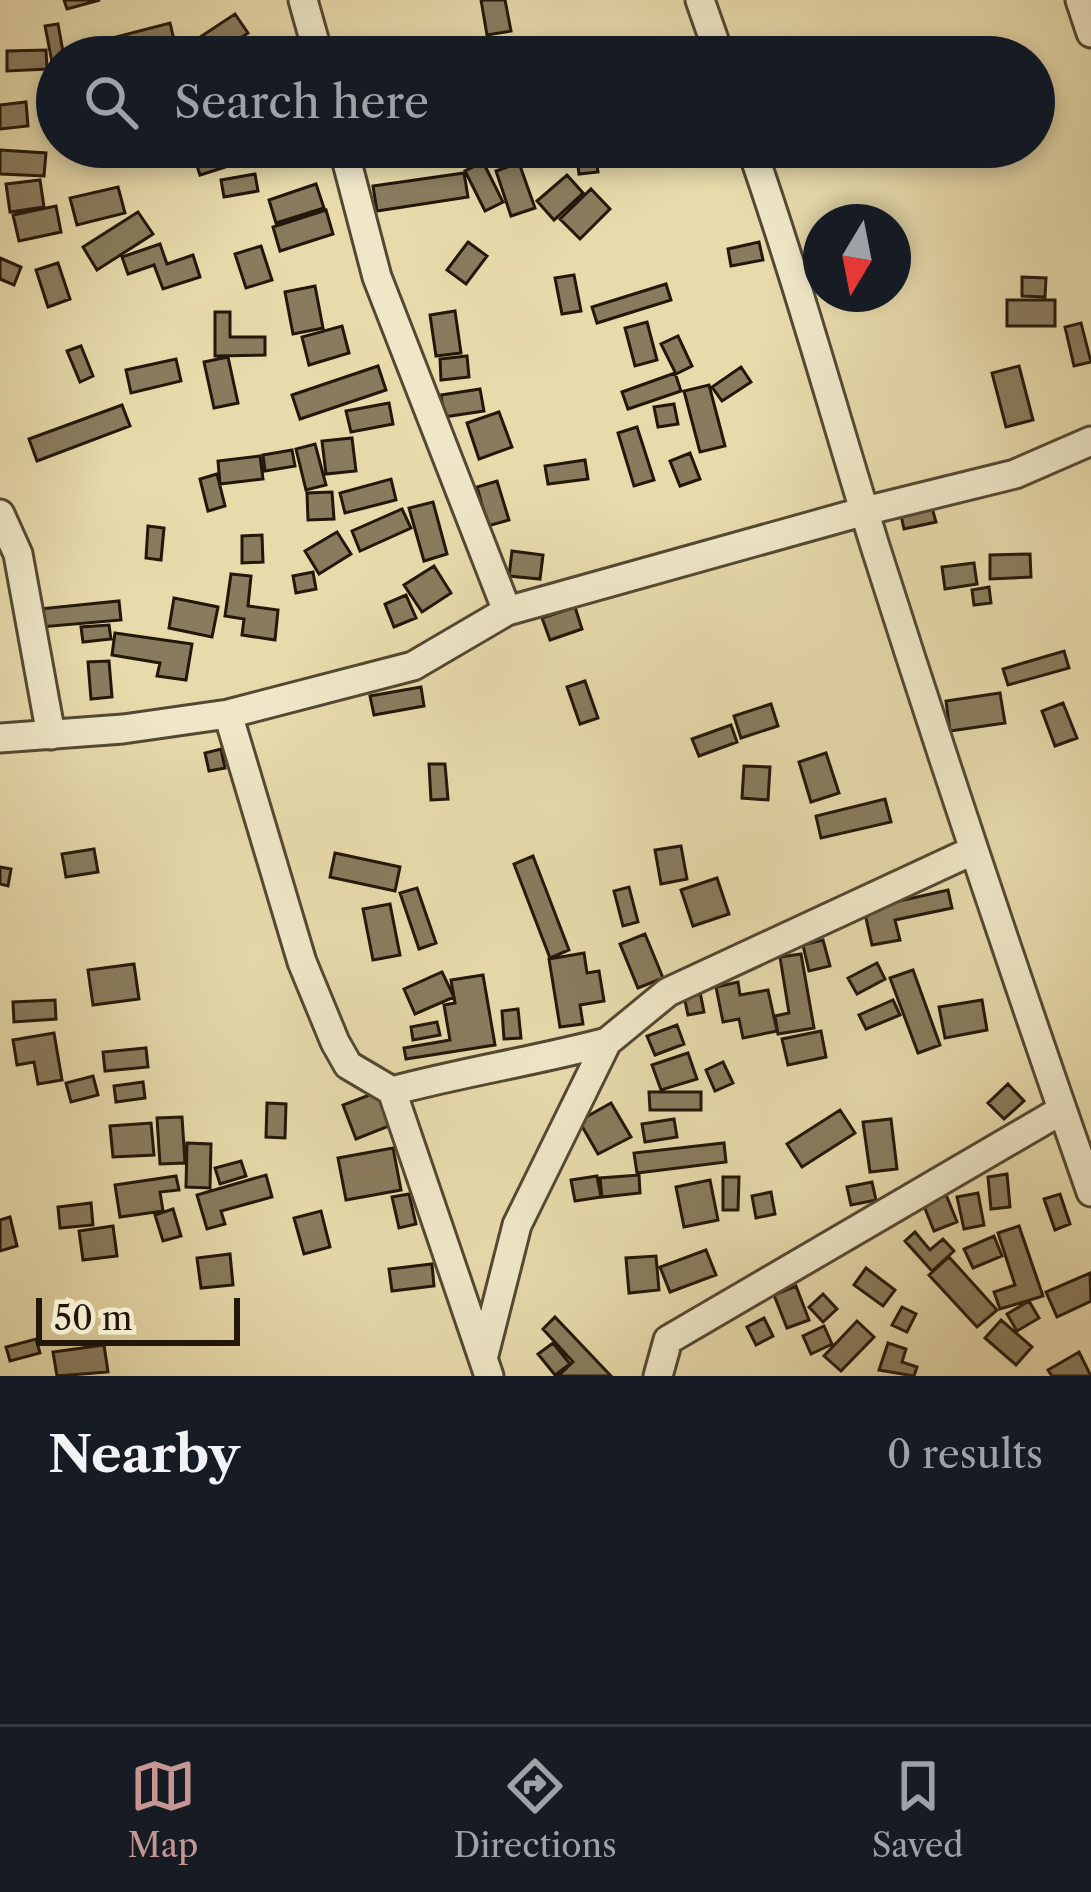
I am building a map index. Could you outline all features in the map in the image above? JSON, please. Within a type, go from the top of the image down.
[{"type":"street","points":[[304,0],[313,36]]},
{"type":"street","points":[[700,0],[713,36]]},
{"type":"street","points":[[1080,0],[1091,33]]},
{"type":"street","points":[[348,168],[377,277],[507,611]]},
{"type":"street","points":[[758,168],[801,291],[971,851],[1091,1192]]},
{"type":"street","points":[[0,738],[228,714],[413,666],[507,611],[1015,474],[1091,441]]},
{"type":"street","points":[[0,514],[18,554],[51,735]]},
{"type":"street","points":[[228,714],[302,962],[348,1065],[392,1091],[486,1366]]},
{"type":"street","points":[[486,1366],[518,1225],[608,1042],[668,992],[971,851]]},
{"type":"street","points":[[392,1091],[608,1042]]},
{"type":"street","points":[[658,1376],[668,1340],[1062,1110]]},
{"type":"building","points":[[64,0],[100,0],[67,9]]},
{"type":"building","points":[[481,0],[505,0],[511,31],[487,35]]},
{"type":"building","points":[[235,14],[248,33],[244,36],[202,36]]},
{"type":"building","points":[[170,23],[173,36],[120,36]]},
{"type":"building","points":[[58,24],[60,36],[47,36],[45,26]]},
{"type":"building","points":[[36,50],[36,70],[7,71],[7,51]]},
{"type":"building","points":[[26,102],[28,126],[0,129],[0,105]]},
{"type":"building","points":[[0,150],[36,152],[36,168],[45,168],[44,176],[0,174]]},
{"type":"building","points":[[486,168],[503,202],[485,211],[465,171]]},
{"type":"building","points":[[521,168],[535,208],[511,216],[496,171]]},
{"type":"building","points":[[578,168],[597,168],[598,172],[579,174]]},
{"type":"building","points":[[464,173],[468,197],[377,211],[373,186]]},
{"type":"building","points":[[255,174],[258,191],[224,197],[221,180]]},
{"type":"building","points":[[567,175],[583,193],[554,220],[537,201]]},
{"type":"building","points":[[40,180],[44,207],[10,212],[6,184]]},
{"type":"building","points":[[316,184],[324,208],[276,223],[269,200]]},
{"type":"building","points":[[118,187],[125,213],[77,225],[70,198]]},
{"type":"building","points":[[591,189],[610,209],[580,239],[560,219]]},
{"type":"building","points":[[56,206],[61,232],[19,241],[13,215]]},
{"type":"building","points":[[326,210],[333,234],[280,251],[273,227]]},
{"type":"building","points":[[138,212],[153,234],[97,270],[83,247]]},
{"type":"building","points":[[468,242],[487,256],[466,284],[447,270]]},
{"type":"building","points":[[759,242],[763,260],[731,266],[728,249]]},
{"type":"building","points":[[160,244],[167,264],[193,255],[200,277],[163,289],[154,265],[128,274],[122,257]]},
{"type":"building","points":[[261,246],[272,280],[246,288],[235,254]]},
{"type":"building","points":[[0,258],[21,267],[14,285],[0,279]]},
{"type":"building","points":[[58,263],[70,299],[48,307],[36,270]]},
{"type":"building","points":[[574,275],[581,311],[562,314],[555,278]]},
{"type":"building","points":[[1022,277],[1046,278],[1045,297],[1022,296]]},
{"type":"building","points":[[666,284],[671,300],[597,323],[592,307]]},
{"type":"building","points":[[315,286],[323,328],[293,334],[285,292]]},
{"type":"building","points":[[1007,300],[1055,300],[1055,326],[1007,326]]},
{"type":"building","points":[[455,311],[461,353],[436,356],[430,315]]},
{"type":"building","points":[[215,312],[230,312],[230,337],[265,337],[265,355],[215,356]]},
{"type":"building","points":[[647,322],[657,360],[635,366],[625,328]]},
{"type":"building","points":[[1081,323],[1091,362],[1074,366],[1065,327]]},
{"type":"building","points":[[342,326],[349,353],[309,365],[302,337]]},
{"type":"building","points":[[678,336],[692,366],[676,374],[661,344]]},
{"type":"building","points":[[81,346],[93,376],[80,382],[67,351]]},
{"type":"building","points":[[467,356],[469,377],[441,380],[440,359]]},
{"type":"building","points":[[228,357],[238,403],[214,408],[204,362]]},
{"type":"building","points":[[176,359],[181,381],[131,393],[126,370]]},
{"type":"building","points":[[378,366],[386,390],[300,419],[292,395]]},
{"type":"building","points":[[1019,366],[1033,420],[1006,427],[992,373]]},
{"type":"building","points":[[741,367],[751,382],[722,401],[712,387]]},
{"type":"building","points":[[675,373],[681,391],[628,409],[622,392]]},
{"type":"building","points":[[709,385],[725,446],[700,452],[684,391]]},
{"type":"building","points":[[480,389],[484,411],[444,417],[441,395]]},
{"type":"building","points":[[389,403],[393,424],[351,432],[346,411]]},
{"type":"building","points":[[674,404],[678,424],[658,427],[654,407]]},
{"type":"building","points":[[122,405],[130,426],[37,461],[29,439]]},
{"type":"building","points":[[499,412],[512,447],[479,459],[467,423]]},
{"type":"building","points":[[637,427],[654,480],[634,486],[618,433]]},
{"type":"building","points":[[352,438],[356,471],[326,474],[322,441]]},
{"type":"building","points":[[315,444],[326,485],[306,490],[296,449]]},
{"type":"building","points":[[292,450],[295,466],[265,471],[263,455]]},
{"type":"building","points":[[690,453],[700,479],[680,486],[670,461]]},
{"type":"building","points":[[260,456],[263,479],[220,484],[218,461]]},
{"type":"building","points":[[585,460],[588,479],[548,484],[545,466]]},
{"type":"building","points":[[217,474],[225,506],[208,511],[200,479]]},
{"type":"building","points":[[391,479],[396,500],[345,513],[340,493]]},
{"type":"building","points":[[497,481],[509,520],[488,526],[477,487]]},
{"type":"building","points":[[332,492],[334,519],[308,520],[307,493]]},
{"type":"building","points":[[433,502],[447,554],[424,561],[409,508]]},
{"type":"building","points":[[931,504],[936,522],[904,529],[900,511]]},
{"type":"building","points":[[402,509],[411,528],[360,551],[352,531]]},
{"type":"building","points":[[148,526],[164,528],[161,560],[146,558]]},
{"type":"building","points":[[337,532],[351,554],[319,574],[305,551]]},
{"type":"building","points":[[262,535],[263,562],[242,563],[242,536]]},
{"type":"building","points":[[512,551],[543,555],[540,579],[509,576]]},
{"type":"building","points":[[1030,554],[1031,577],[990,579],[990,555]]},
{"type":"building","points":[[974,563],[977,584],[945,589],[942,567]]},
{"type":"building","points":[[434,566],[451,593],[422,612],[404,585]]},
{"type":"building","points":[[313,572],[316,589],[296,593],[293,576]]},
{"type":"building","points":[[231,574],[251,576],[248,606],[278,610],[275,640],[242,635],[244,619],[225,616]]},
{"type":"building","points":[[989,587],[991,603],[974,605],[972,590]]},
{"type":"building","points":[[406,595],[416,618],[394,627],[385,604]]},
{"type":"building","points":[[174,598],[218,607],[212,637],[169,628]]},
{"type":"building","points":[[119,601],[121,620],[41,627],[39,609]]},
{"type":"building","points":[[575,607],[582,629],[550,640],[542,618]]},
{"type":"building","points":[[109,625],[111,639],[83,642],[81,627]]},
{"type":"building","points":[[115,633],[192,644],[186,680],[157,676],[160,663],[112,655]]},
{"type":"building","points":[[1064,651],[1069,668],[1008,685],[1003,669]]},
{"type":"building","points":[[109,661],[112,697],[91,699],[88,662]]},
{"type":"building","points":[[585,681],[598,718],[580,724],[567,687]]},
{"type":"building","points":[[421,687],[424,706],[374,715],[370,696]]},
{"type":"building","points":[[1000,693],[1005,723],[950,731],[946,701]]},
{"type":"building","points":[[1063,703],[1077,738],[1055,746],[1042,711]]},
{"type":"building","points":[[771,704],[778,726],[741,738],[734,716]]},
{"type":"building","points":[[731,725],[737,742],[699,756],[692,739]]},
{"type":"building","points":[[221,749],[225,768],[209,771],[205,753]]},
{"type":"building","points":[[826,753],[839,793],[811,802],[799,762]]},
{"type":"building","points":[[429,764],[445,764],[448,799],[431,800]]},
{"type":"building","points":[[744,766],[770,767],[768,800],[742,798]]},
{"type":"building","points":[[885,799],[891,822],[821,838],[816,816]]},
{"type":"building","points":[[681,846],[687,879],[661,884],[655,850]]},
{"type":"building","points":[[94,849],[98,872],[66,877],[62,854]]},
{"type":"building","points":[[335,853],[400,867],[395,891],[330,877]]},
{"type":"building","points":[[533,856],[569,950],[550,958],[514,864]]},
{"type":"building","points":[[0,867],[11,869],[8,886],[0,884]]},
{"type":"building","points":[[717,878],[729,914],[693,926],[681,890]]},
{"type":"building","points":[[629,887],[638,922],[623,926],[614,891]]},
{"type":"building","points":[[417,888],[436,943],[419,949],[400,893]]},
{"type":"building","points":[[948,890],[952,908],[895,920],[900,940],[872,945],[864,909]]},
{"type":"building","points":[[390,904],[400,955],[373,960],[363,909]]},
{"type":"building","points":[[645,934],[663,978],[638,988],[620,944]]},
{"type":"building","points":[[823,940],[830,966],[809,971],[803,945]]},
{"type":"building","points":[[584,953],[587,973],[599,971],[604,1001],[580,1005],[583,1024],[560,1027],[549,959]]},
{"type":"building","points":[[801,954],[814,1028],[778,1034],[775,1016],[789,1013],[780,957]]},
{"type":"building","points":[[877,963],[885,979],[857,994],[848,978]]},
{"type":"building","points":[[134,964],[139,999],[93,1005],[88,970]]},
{"type":"building","points":[[913,970],[940,1045],[918,1053],[890,978]]},
{"type":"building","points":[[442,972],[454,997],[415,1014],[404,989]]},
{"type":"building","points":[[483,975],[495,1045],[406,1059],[404,1048],[450,1040],[444,1005],[455,1003],[451,980]]},
{"type":"building","points":[[738,982],[740,995],[768,990],[777,1031],[743,1038],[739,1019],[723,1022],[716,987]]},
{"type":"building","points":[[700,992],[704,1012],[688,1015],[684,996]]},
{"type":"building","points":[[55,1000],[56,1019],[14,1022],[13,1002]]},
{"type":"building","points":[[893,1000],[900,1015],[866,1029],[859,1015]]},
{"type":"building","points":[[982,1000],[987,1030],[945,1038],[939,1007]]},
{"type":"building","points":[[518,1009],[521,1038],[504,1039],[502,1011]]},
{"type":"building","points":[[437,1022],[440,1035],[413,1040],[411,1027]]},
{"type":"building","points":[[677,1025],[684,1044],[655,1055],[647,1036]]},
{"type":"building","points":[[821,1031],[826,1057],[788,1065],[782,1039]]},
{"type":"building","points":[[54,1033],[62,1080],[38,1084],[34,1062],[17,1065],[13,1040]]},
{"type":"building","points":[[146,1048],[148,1067],[105,1071],[103,1052]]},
{"type":"building","points":[[688,1053],[697,1079],[661,1090],[652,1065]]},
{"type":"building","points":[[723,1062],[733,1083],[715,1091],[706,1070]]},
{"type":"building","points":[[93,1076],[98,1095],[71,1102],[66,1083]]},
{"type":"building","points":[[143,1082],[145,1098],[116,1102],[114,1086]]},
{"type":"building","points":[[1008,1084],[1024,1101],[1004,1119],[988,1103]]},
{"type":"building","points":[[380,1091],[394,1124],[356,1139],[343,1105]]},
{"type":"building","points":[[649,1092],[701,1092],[701,1110],[650,1110]]},
{"type":"building","points":[[267,1103],[286,1104],[285,1138],[266,1137]]},
{"type":"building","points":[[611,1103],[631,1137],[598,1154],[579,1121]]},
{"type":"building","points":[[840,1110],[855,1133],[802,1167],[787,1144]]},
{"type":"building","points":[[182,1117],[185,1163],[160,1164],[157,1118]]},
{"type":"building","points":[[674,1119],[677,1137],[645,1142],[642,1124]]},
{"type":"building","points":[[891,1119],[897,1169],[870,1172],[863,1122]]},
{"type":"building","points":[[151,1123],[154,1155],[113,1157],[110,1126]]},
{"type":"building","points":[[187,1143],[211,1144],[210,1188],[186,1187]]},
{"type":"building","points":[[724,1143],[726,1162],[637,1173],[634,1153]]},
{"type":"building","points":[[393,1148],[401,1190],[346,1200],[338,1158]]},
{"type":"building","points":[[241,1161],[246,1176],[220,1184],[215,1168]]},
{"type":"building","points":[[1007,1174],[1010,1207],[991,1209],[988,1177]]},
{"type":"building","points":[[266,1175],[272,1197],[221,1211],[225,1224],[207,1229],[197,1195]]},
{"type":"building","points":[[639,1175],[640,1193],[602,1197],[600,1178]]},
{"type":"building","points":[[176,1176],[179,1190],[160,1192],[163,1211],[120,1217],[115,1185]]},
{"type":"building","points":[[597,1176],[601,1197],[575,1201],[571,1180]]},
{"type":"building","points":[[723,1177],[739,1177],[738,1210],[723,1210]]},
{"type":"building","points":[[710,1180],[718,1220],[684,1227],[676,1187]]},
{"type":"building","points":[[872,1182],[876,1200],[851,1205],[847,1187]]},
{"type":"building","points":[[771,1192],[775,1214],[756,1218],[752,1196]]},
{"type":"building","points":[[945,1192],[957,1222],[934,1231],[922,1201]]},
{"type":"building","points":[[978,1193],[984,1225],[964,1229],[957,1197]]},
{"type":"building","points":[[409,1194],[416,1224],[399,1228],[392,1197]]},
{"type":"building","points":[[1060,1194],[1070,1224],[1055,1230],[1044,1199]]},
{"type":"building","points":[[91,1203],[93,1225],[60,1228],[58,1207]]},
{"type":"building","points":[[173,1209],[181,1236],[163,1241],[155,1215]]},
{"type":"building","points":[[321,1211],[330,1247],[304,1254],[294,1218]]},
{"type":"building","points":[[10,1217],[17,1246],[0,1251],[0,1220]]},
{"type":"building","points":[[113,1226],[117,1256],[83,1260],[79,1231]]},
{"type":"building","points":[[1019,1226],[1043,1296],[1000,1309],[994,1292],[1015,1285],[998,1233]]},
{"type":"building","points":[[915,1232],[930,1250],[943,1239],[954,1251],[932,1271],[905,1241]]},
{"type":"building","points":[[994,1236],[1002,1256],[973,1268],[964,1249]]},
{"type":"building","points":[[706,1250],[716,1275],[670,1292],[660,1267]]},
{"type":"building","points":[[230,1254],[233,1285],[201,1288],[197,1258]]},
{"type":"building","points":[[656,1256],[659,1290],[629,1293],[626,1258]]},
{"type":"building","points":[[949,1257],[997,1310],[977,1327],[929,1275]]},
{"type":"building","points":[[432,1264],[434,1286],[392,1291],[389,1269]]},
{"type":"building","points":[[866,1268],[895,1290],[883,1306],[854,1285]]},
{"type":"building","points":[[1090,1273],[1091,1301],[1057,1317],[1046,1292]]},
{"type":"building","points":[[796,1286],[809,1320],[787,1328],[774,1295]]},
{"type":"building","points":[[823,1294],[837,1309],[823,1322],[809,1307]]},
{"type":"building","points":[[1029,1301],[1039,1318],[1017,1331],[1007,1314]]},
{"type":"building","points":[[902,1307],[916,1314],[907,1332],[892,1325]]},
{"type":"building","points":[[555,1317],[611,1376],[558,1376],[573,1362],[543,1329]]},
{"type":"building","points":[[764,1318],[773,1336],[756,1345],[747,1327]]},
{"type":"building","points":[[1001,1320],[1032,1347],[1016,1365],[985,1338]]},
{"type":"building","points":[[857,1321],[874,1337],[841,1371],[824,1356]]},
{"type":"building","points":[[824,1326],[832,1344],[811,1354],[803,1336]]},
{"type":"building","points":[[36,1339],[40,1353],[10,1361],[6,1347]]},
{"type":"building","points":[[553,1343],[570,1364],[555,1375],[538,1354]]},
{"type":"building","points":[[888,1343],[906,1349],[902,1362],[917,1367],[914,1376],[879,1370]]},
{"type":"building","points":[[104,1345],[108,1372],[57,1376],[53,1352]]},
{"type":"building","points":[[1079,1352],[1091,1376],[1052,1376],[1048,1370]]}]
